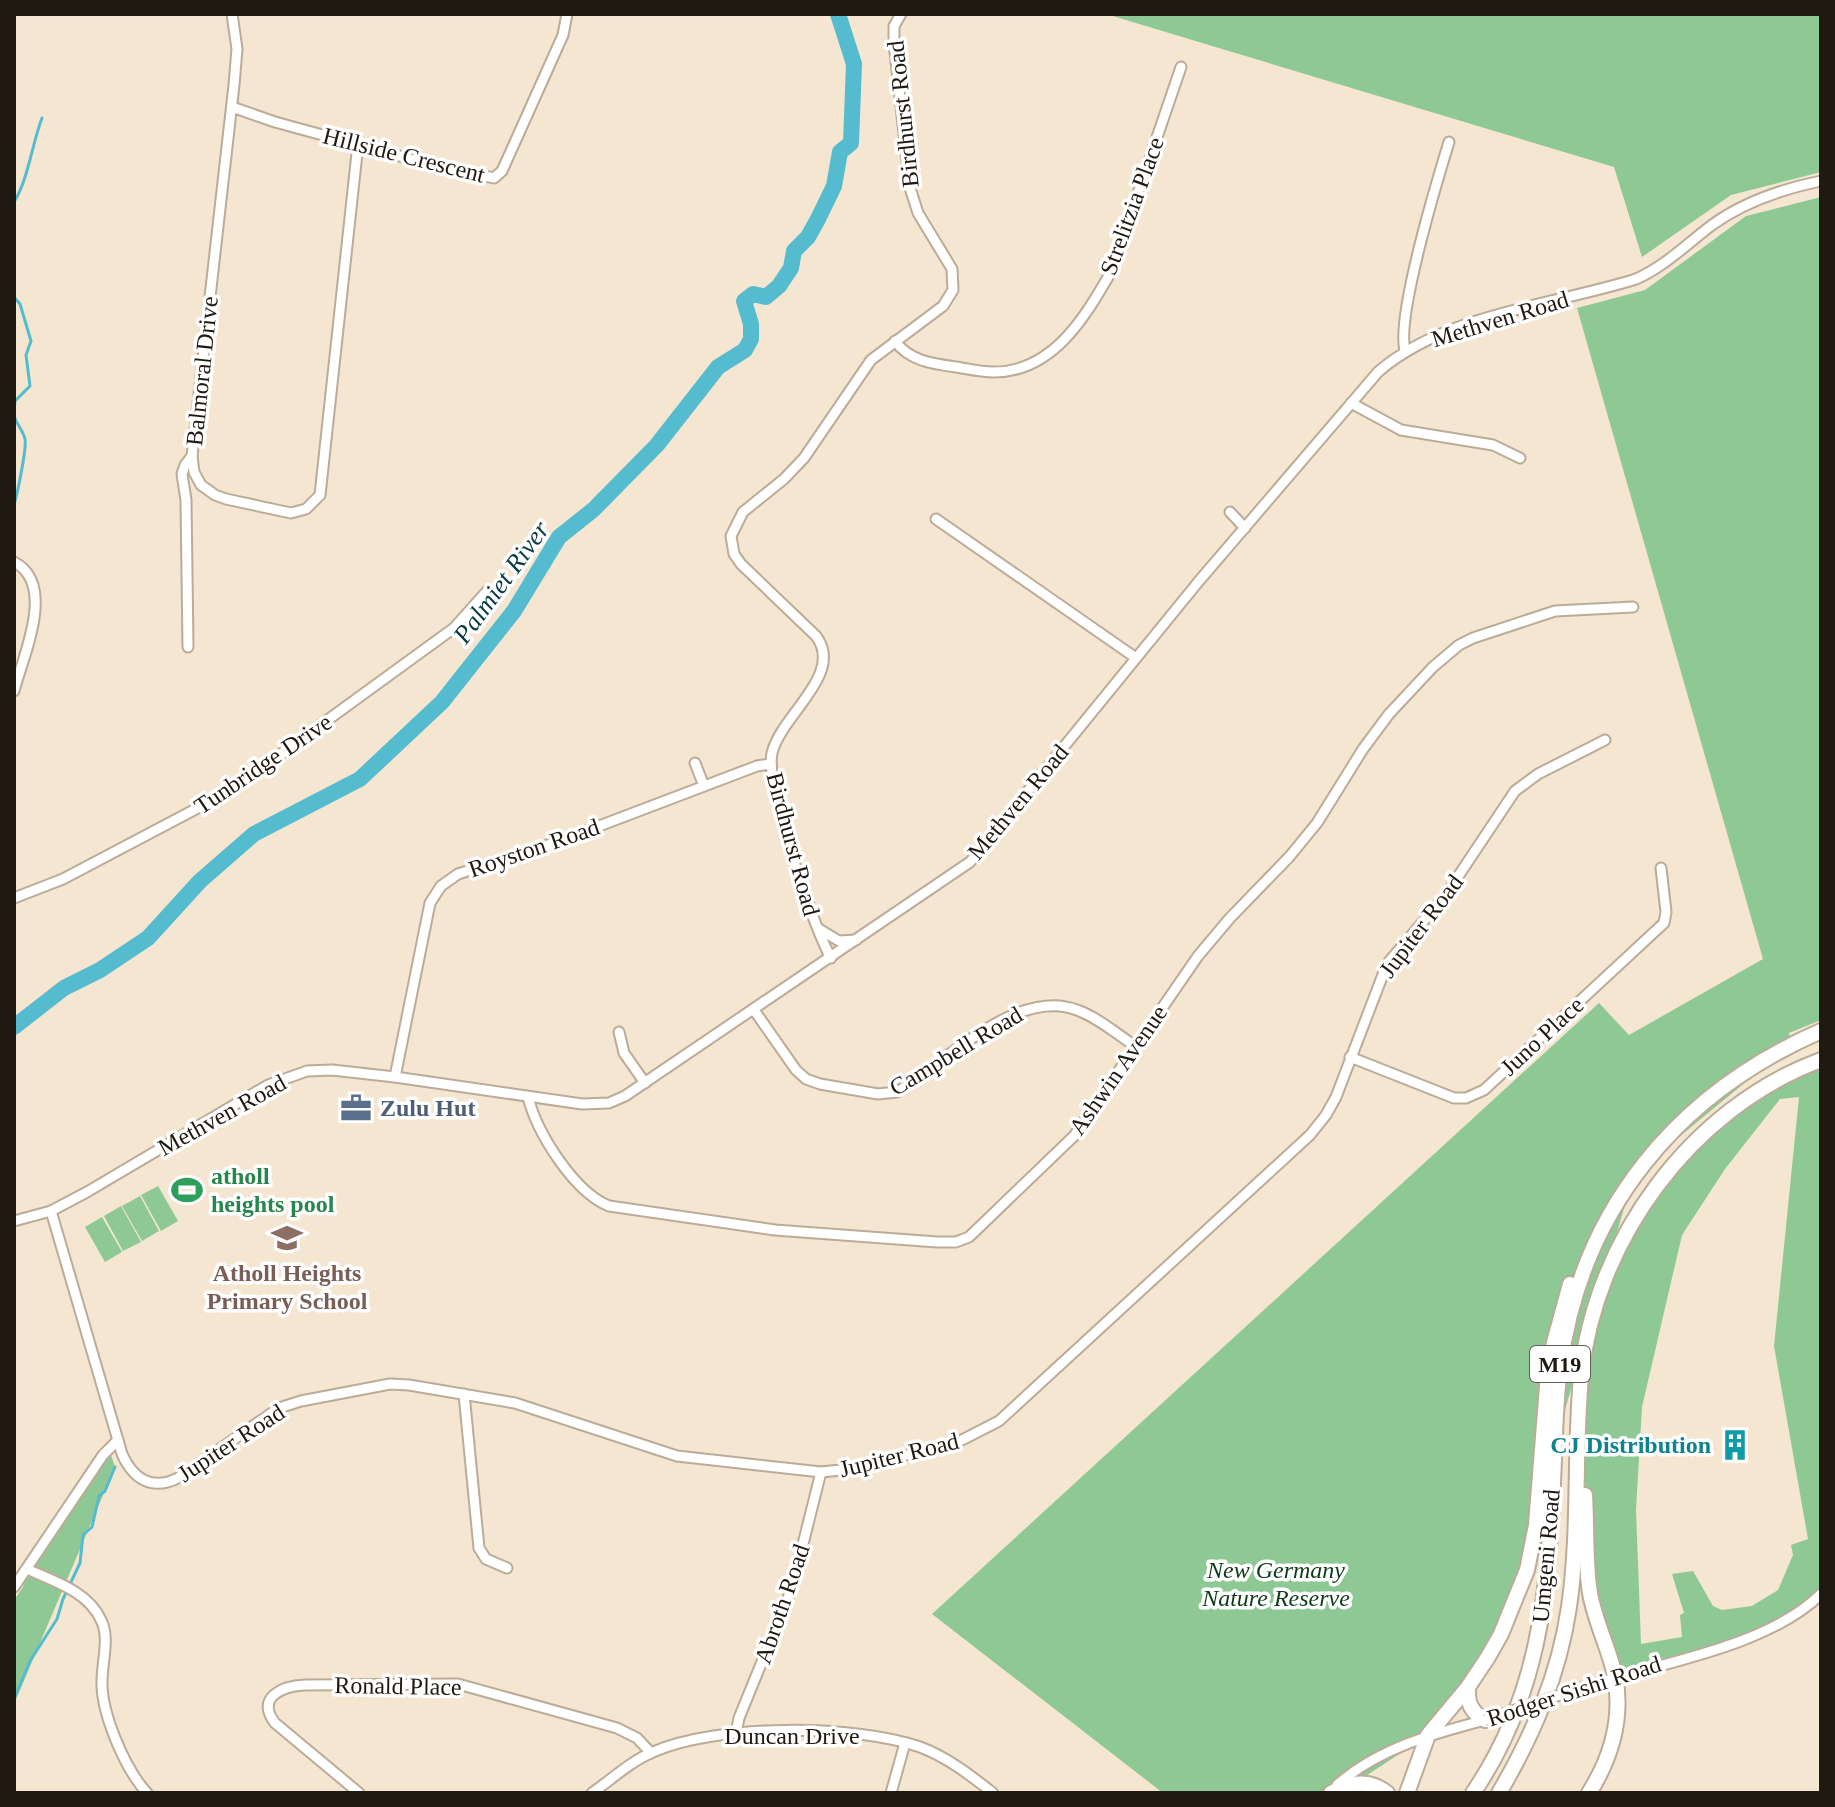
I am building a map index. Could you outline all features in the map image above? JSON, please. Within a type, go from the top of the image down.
[{"type":"highway","name":"Umgeni Road","points":[[1473,1793],[1512,1720],[1541,1627],[1549,1555],[1560,1366],[1579,1281],[1594,1245],[1634,1174],[1688,1114],[1720,1087],[1764,1059],[1821,1031]]},
{"type":"highway","name":"Umgeni Road","points":[[1499,1793],[1538,1719],[1565,1630],[1572,1580],[1579,1414],[1587,1336],[1599,1298],[1628,1231],[1652,1192],[1678,1160],[1727,1113],[1774,1082],[1821,1060]]},
{"type":"highway","points":[[1407,1793],[1428,1735],[1468,1687],[1501,1634],[1527,1570],[1536,1525],[1549,1361],[1563,1302],[1587,1243],[1603,1215],[1634,1174]]},
{"type":"highway","points":[[1587,1336],[1584,1410],[1590,1590],[1615,1677],[1617,1712],[1613,1743],[1589,1793]]},
{"type":"highway","points":[[1468,1687],[1469,1705],[1485,1720]]},
{"type":"highway","points":[[1330,1793],[1349,1785],[1366,1783],[1387,1793]]},
{"type":"street","name":"Balmoral Drive","points":[[232,14],[237,49],[232,107],[192,456],[194,472],[201,485],[215,495],[291,513],[306,509],[320,495],[358,144]]},
{"type":"street","name":"Hillside Crescent","points":[[232,107],[275,122],[436,166],[497,177],[563,35],[567,14]]},
{"type":"street","name":"Birdhurst Road","points":[[831,958],[816,927],[775,792],[770,764],[776,741],[819,677],[825,655],[823,644],[741,564],[734,554],[731,536],[743,512],[784,479],[804,458],[871,360],[943,306],[951,296],[955,283],[952,269],[918,213],[910,188],[894,43],[897,16]]},
{"type":"street","name":"Strelitzia Place","points":[[895,341],[914,358],[939,365],[994,372],[1025,367],[1053,351],[1092,304],[1111,272],[1181,67]]},
{"type":"street","points":[[1405,350],[1402,333],[1412,284],[1449,142]]},
{"type":"street","name":"Methven Road","points":[[14,1221],[51,1211],[282,1078],[307,1071],[332,1070],[395,1077],[582,1104],[618,1100],[970,862],[1136,658],[1351,403],[1378,372],[1405,350],[1450,330],[1636,279],[1745,205],[1781,189],[1821,181]]},
{"type":"street","points":[[1351,403],[1401,430],[1493,445],[1520,458]]},
{"type":"street","points":[[188,647],[186,500],[182,474],[192,456]]},
{"type":"street","points":[[1230,512],[1245,528]]},
{"type":"street","points":[[936,519],[1136,658]]},
{"type":"street","points":[[14,562],[31,577],[36,594],[35,614],[14,691]]},
{"type":"street","name":"Tunbridge Drive","points":[[14,898],[63,879],[230,791],[454,628],[487,591]]},
{"type":"street","name":"Ashwin Avenue","points":[[528,1097],[536,1123],[581,1188],[609,1206],[775,1230],[956,1242],[969,1237],[1074,1136],[1198,956],[1317,823],[1363,749],[1389,714],[1433,667],[1459,645],[1473,638],[1555,611],[1633,607]]},
{"type":"street","name":"Jupiter Road","points":[[51,1211],[118,1440],[131,1471],[147,1483],[160,1484],[178,1478],[261,1419],[287,1405],[390,1384],[464,1394],[537,1409],[677,1456],[821,1472],[851,1469],[958,1442],[999,1421],[1310,1135],[1336,1097],[1387,964],[1445,896],[1515,791],[1538,774],[1605,740]]},
{"type":"street","points":[[695,763],[704,786]]},
{"type":"street","name":"Royston Road","points":[[395,1077],[430,903],[441,886],[458,874],[557,842],[757,766],[770,764]]},
{"type":"street","name":"Juno Place","points":[[1350,1057],[1454,1098],[1466,1098],[1484,1090],[1664,923],[1666,912],[1661,868]]},
{"type":"street","points":[[816,927],[834,940],[857,940]]},
{"type":"street","name":"Campbell Road","points":[[754,1010],[796,1070],[806,1079],[884,1095],[904,1087],[1008,1016],[1034,1006],[1076,1009],[1135,1046]]},
{"type":"street","points":[[619,1032],[624,1053],[645,1083]]},
{"type":"street","points":[[464,1394],[479,1548],[486,1559],[507,1568]]},
{"type":"street","points":[[14,1587],[103,1455],[118,1440]]},
{"type":"street","name":"Abroth Road","points":[[736,1733],[739,1718],[792,1588],[821,1472]]},
{"type":"street","points":[[27,1569],[82,1597],[100,1617],[104,1630],[103,1700],[126,1760],[147,1793]]},
{"type":"street","name":"Rodger Sishi Road","points":[[1330,1793],[1371,1761],[1428,1735],[1739,1641],[1790,1618],[1821,1594]]},
{"type":"street","name":"Ronald Place","points":[[359,1793],[275,1723],[268,1709],[276,1692],[305,1685],[458,1684],[617,1728],[637,1738],[651,1753]]},
{"type":"street","name":"Duncan Drive","points":[[592,1793],[651,1753],[685,1741],[774,1731],[859,1734],[905,1743],[951,1763],[993,1793]]},
{"type":"street","points":[[891,1793],[905,1743]]},
{"type":"green space","points":[[1106,14],[1821,14],[1821,172],[1731,195],[1642,257],[1614,167]]},
{"type":"green space","name":"New Germany Nature Reserve","points":[[1821,197],[1821,1020],[1789,1033],[1792,1044],[1634,1174],[1538,1502],[1516,1601],[1428,1735],[1340,1793],[1163,1793],[932,1614],[1599,1003],[1629,1035],[1763,959],[1577,308],[1645,290],[1746,216]]},
{"type":"green space","points":[[1821,1061],[1821,1592],[1788,1618],[1738,1639],[1616,1676],[1589,1557],[1584,1409],[1589,1336],[1601,1296],[1655,1190],[1729,1114]],"holes":[[[1799,1097],[1774,1346],[1808,1539],[1791,1545],[1793,1555],[1778,1590],[1752,1606],[1722,1610],[1713,1606],[1693,1571],[1672,1574],[1684,1613],[1680,1615],[1682,1637],[1641,1644],[1636,1510],[1642,1407],[1682,1235],[1725,1169],[1780,1099]]]},
{"type":"green space","points":[[158,1186],[178,1221],[161,1231],[141,1195]]},
{"type":"green space","points":[[140,1196],[159,1231],[142,1241],[122,1206]]},
{"type":"green space","points":[[121,1206],[141,1242],[123,1251],[104,1216]]},
{"type":"green space","points":[[102,1217],[122,1252],[105,1262],[85,1227]]},
{"type":"green space","points":[[109,1449],[115,1467],[14,1704],[14,1600],[23,1587],[27,1569]]},
{"type":"waterway","name":"Palmiet River","points":[[14,1027],[64,988],[100,970],[148,938],[200,881],[254,834],[360,779],[442,702],[514,611],[559,537],[593,510],[657,445],[718,367],[745,350],[751,339],[751,324],[744,301],[753,294],[766,297],[779,286],[791,268],[794,251],[808,237],[834,186],[840,152],[851,143],[854,64],[838,14]]},
{"type":"waterway","points":[[14,202],[23,183],[42,118]]},
{"type":"waterway","points":[[14,297],[20,304],[31,341],[26,355],[30,386],[15,401],[14,411]]},
{"type":"waterway","points":[[14,415],[25,444],[14,505]]},
{"type":"waterway","points":[[14,1699],[30,1661],[57,1619],[80,1563],[83,1535],[92,1527],[99,1496],[105,1491],[115,1467]]},
{"type":"place","name":"Zulu Hut","points":[[356,1108]]},
{"type":"place","name":"atholl heights pool","points":[[187,1190]]},
{"type":"place","name":"Atholl Heights Primary School","points":[[287,1238]]},
{"type":"place","name":"CJ Distribution","points":[[1735,1445]]}]
